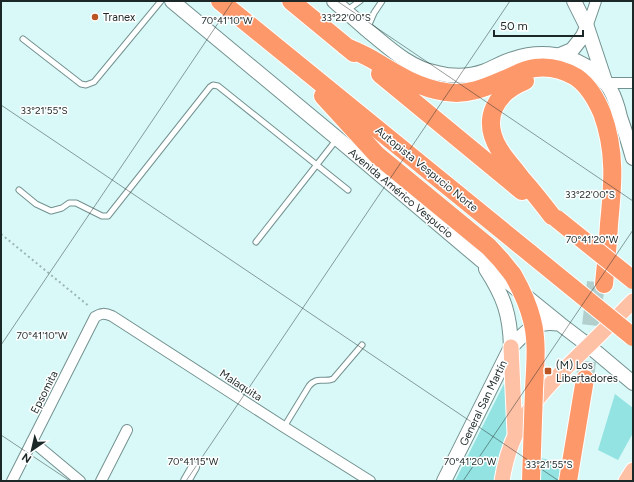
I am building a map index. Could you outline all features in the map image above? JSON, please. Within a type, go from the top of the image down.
[{"type":"highway","name":"Autopista Vespucio Norte","points":[[220,1],[633,337]]},
{"type":"highway","points":[[291,1],[555,218],[633,280]]},
{"type":"highway","points":[[345,46],[408,80],[424,87],[446,92],[471,92],[482,89],[520,72],[536,68],[554,68],[573,75],[581,81],[595,97],[609,134],[612,149],[612,191],[600,283],[603,182],[602,165],[595,127],[586,105],[576,92],[563,83],[546,78],[538,78],[529,79],[510,88],[502,95],[492,110],[492,134],[499,150],[555,218]]},
{"type":"highway","points":[[282,51],[378,155],[489,247],[513,275],[525,298],[535,336],[536,349],[531,481]]},
{"type":"highway","points":[[568,481],[590,380],[585,455],[580,481]]},
{"type":"main road","name":"Avenida Américo Vespucio","points":[[172,1],[338,139],[480,260],[589,346],[633,383]]},
{"type":"main road","points":[[334,1],[392,51],[421,68],[435,73],[458,76],[477,73],[514,59],[529,55],[547,54],[560,55],[584,64],[606,83]]},
{"type":"main road","points":[[574,1],[587,27],[606,83],[614,96],[633,158]]},
{"type":"main road","points":[[560,55],[572,50],[583,36],[587,27]]},
{"type":"main road","name":"General San Martín","points":[[480,260],[503,300],[509,321],[510,347]]},
{"type":"main road","points":[[502,481],[503,470],[515,434],[534,402],[633,301]]},
{"type":"main road","name":"General San Martín","points":[[444,481],[510,347],[533,327],[551,322],[560,324]]},
{"type":"main road","points":[[510,347],[515,434]]},
{"type":"main road","points":[[626,481],[633,470]]},
{"type":"street","points":[[587,27],[596,1]]},
{"type":"street","points":[[606,83],[633,83]]},
{"type":"street","name":"Malaquita","points":[[98,314],[107,314],[112,316],[370,481]]},
{"type":"street","name":"Epsomita","points":[[12,481],[98,314]]},
{"type":"street","points":[[101,481],[127,430]]},
{"type":"street","points":[[32,441],[80,481]]},
{"type":"street","points":[[186,481],[194,467]]},
{"type":"lane","points":[[23,39],[81,84],[86,85],[94,82],[161,1]]},
{"type":"lane","points":[[346,11],[360,1]]},
{"type":"lane","points":[[367,30],[370,19],[382,1]]},
{"type":"lane","points":[[18,190],[36,204],[51,212],[62,208],[69,203],[76,203],[102,216],[108,216],[213,85],[218,86],[348,190]]},
{"type":"lane","points":[[256,242],[338,139]]},
{"type":"lane","points":[[284,427],[313,381],[333,379],[362,345]]},
{"type":"path","points":[[1,234],[98,314]]},
{"type":"shaded area","points":[[506,380],[509,433],[496,470],[494,481],[455,481]]},
{"type":"shaded area","points":[[615,394],[633,408],[633,433],[618,460],[598,450]]},
{"type":"shaded area","points":[[537,457],[556,463],[560,469],[559,481],[534,481]]},
{"type":"tunnel","points":[[585,379],[596,282]]},
{"type":"place","name":"Tranex","points":[[95,17]]},
{"type":"place","name":"(M) Los Libertadores","points":[[548,371]]}]
